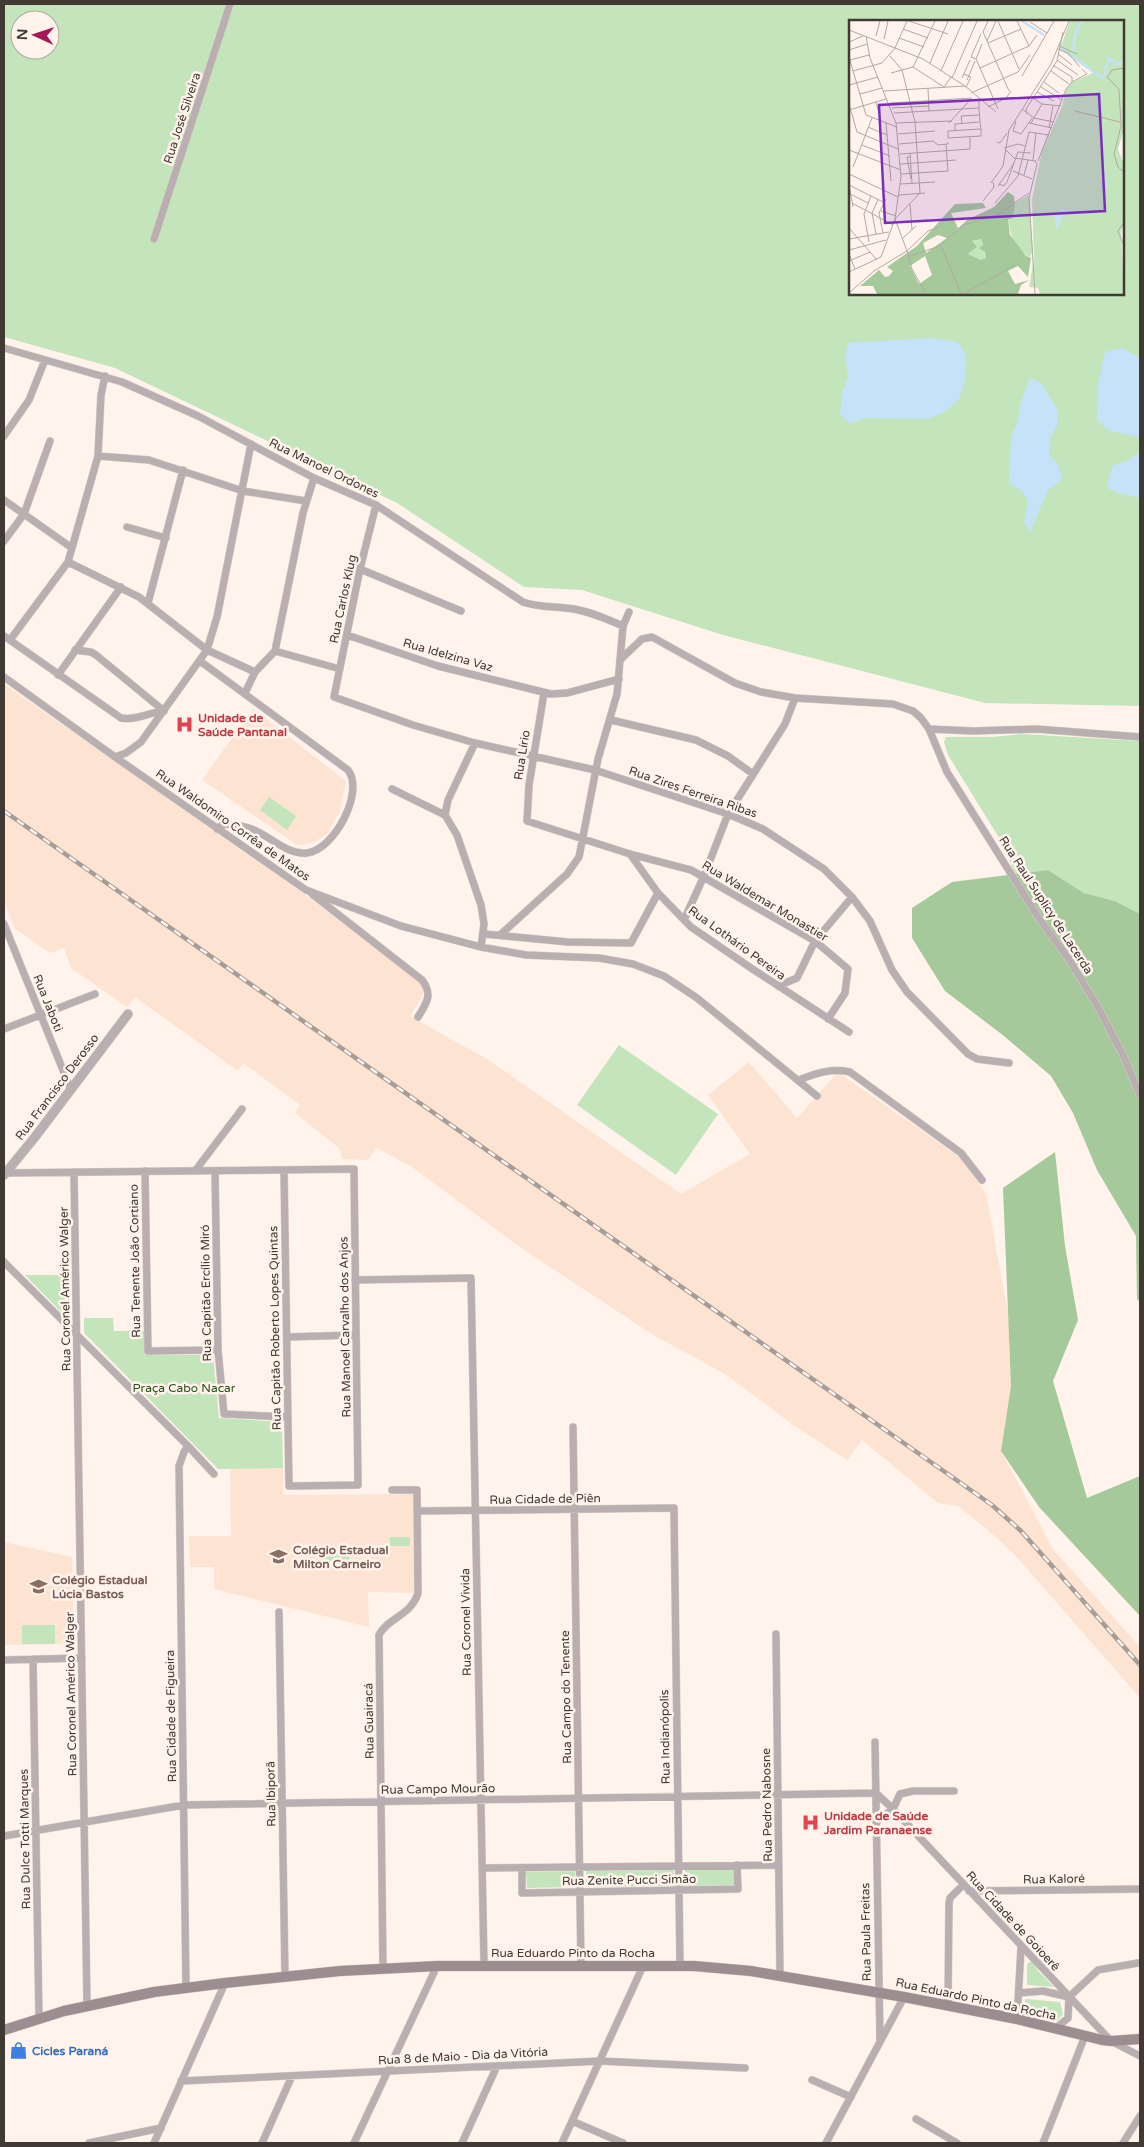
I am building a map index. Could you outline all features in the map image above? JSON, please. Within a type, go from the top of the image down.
[{"type":"main road","name":"Rua Eduardo Pinto da Rocha","points":[[4,2030],[87,2005],[186,1988],[285,1976],[383,1968],[437,1966],[680,1966],[732,1969],[878,1992],[1017,2019],[1111,2041],[1140,2038]]},
{"type":"street","name":"Rua José Silveira","points":[[154,239],[230,4]]},
{"type":"street","name":"Rua Manoel Ordones","points":[[4,348],[105,376],[143,390],[198,416],[314,478],[376,505],[523,602],[547,608],[586,611],[623,626]]},
{"type":"street","points":[[4,436],[29,400],[45,360]]},
{"type":"street","points":[[105,376],[101,395],[98,456],[68,562],[7,638],[121,718],[132,720],[151,712],[164,711]]},
{"type":"street","points":[[4,542],[24,514],[50,441]]},
{"type":"street","points":[[114,757],[126,753],[141,742],[208,650],[218,617],[251,444]]},
{"type":"street","points":[[98,456],[149,460],[243,491],[306,501]]},
{"type":"street","points":[[148,603],[183,470]]},
{"type":"street","points":[[245,693],[255,672],[275,651],[306,501],[314,478]]},
{"type":"street","points":[[4,500],[72,548]]},
{"type":"street","name":"Rua Carlos Klug","points":[[334,697],[360,569],[376,505]]},
{"type":"street","points":[[127,527],[166,538]]},
{"type":"street","points":[[68,562],[121,587],[148,603],[208,650],[255,672]]},
{"type":"street","points":[[360,569],[461,611]]},
{"type":"street","points":[[58,674],[121,587]]},
{"type":"street","points":[[500,935],[573,868],[580,857],[595,770],[611,720],[619,679],[623,626],[629,612]]},
{"type":"street","name":"Rua Idelzina Vaz","points":[[347,635],[438,666],[544,693],[567,693],[619,679]]},
{"type":"street","points":[[621,659],[642,639],[652,637],[735,683],[761,692],[795,698],[785,724],[728,814],[704,876],[684,920]]},
{"type":"street","points":[[75,650],[91,652],[96,655],[164,711]]},
{"type":"street","points":[[275,651],[340,669]]},
{"type":"street","points":[[200,661],[348,770],[354,781],[346,814],[332,837],[316,851],[307,853],[290,850],[247,827],[224,824],[217,829]]},
{"type":"street","name":"Rua Waldomiro Corrêa de Matos","points":[[4,677],[114,757],[306,890],[401,926],[481,947],[526,956],[599,958],[650,969],[687,990],[817,1096]]},
{"type":"street","name":"Rua Lírio","points":[[527,821],[533,756],[544,693]]},
{"type":"street","name":"Rua Zires Ferreira Ribas","points":[[334,697],[421,727],[475,743],[595,770],[728,814],[763,829],[824,869],[852,897],[870,921],[892,970],[914,1000],[968,1054],[977,1059],[1009,1063]]},
{"type":"street","name":"Rua Raul Suplicy de Lacerda","points":[[795,698],[898,705],[913,711],[921,718],[929,729],[947,772],[1040,920],[1068,958],[1098,1007],[1124,1057],[1140,1095]]},
{"type":"street","points":[[611,720],[696,740],[722,753],[753,774]]},
{"type":"street","points":[[929,729],[974,732],[1036,729],[1140,737]]},
{"type":"street","points":[[446,815],[448,800],[475,743]]},
{"type":"street","points":[[392,789],[446,815],[457,835],[481,905],[484,934],[481,947]]},
{"type":"street","name":"Rua Waldemar Monastier","points":[[527,821],[630,854],[683,867],[704,876],[764,913],[815,941],[848,969],[844,993],[828,1019]]},
{"type":"street","name":"Rua Lothário Pereira","points":[[630,854],[658,893],[684,920],[778,986],[849,1032]]},
{"type":"street","points":[[306,890],[422,980],[429,990],[429,997],[418,1017]]},
{"type":"street","points":[[484,934],[568,942],[631,943],[658,893]]},
{"type":"street","points":[[778,986],[797,978],[815,941],[852,897]]},
{"type":"street","name":"Rua Jaboti","points":[[4,924],[70,1090]]},
{"type":"street","points":[[4,1029],[95,994]]},
{"type":"street","name":"Rua Francisco Derosso","points":[[5,1174],[128,1014]]},
{"type":"street","points":[[799,1080],[831,1070],[850,1072],[960,1153],[982,1180]]},
{"type":"street","points":[[195,1171],[242,1109]]},
{"type":"street","name":"Rua Manoel Carvalho dos Anjos","points":[[284,1170],[354,1169],[358,1485],[289,1486]]},
{"type":"street","points":[[5,1174],[284,1170]]},
{"type":"street","name":"Rua Capitão Roberto Lopes Quintas","points":[[284,1170],[289,1486]]},
{"type":"street","name":"Rua Tenente João Cortiano","points":[[145,1171],[148,1351],[218,1350]]},
{"type":"street","name":"Rua Capitão Ercílio Miró","points":[[215,1171],[218,1350],[224,1414],[288,1417]]},
{"type":"street","name":"Rua Coronel Américo Walger","points":[[74,1172],[87,2005]]},
{"type":"street","points":[[4,1262],[214,1474]]},
{"type":"street","name":"Rua Coronel Vivida","points":[[355,1280],[471,1278],[484,1965]]},
{"type":"street","points":[[287,1337],[356,1336]]},
{"type":"street","name":"Rua Campo do Tenente","points":[[573,1427],[581,1966]]},
{"type":"street","name":"Rua Cidade de Figueira","points":[[186,1988],[179,1466],[188,1446]]},
{"type":"street","name":"Rua Guairacá","points":[[383,1968],[379,1635],[383,1629],[405,1612],[416,1597],[417,1490],[392,1490]]},
{"type":"street","name":"Rua Cidade de Piên","points":[[417,1511],[674,1508]]},
{"type":"street","name":"Rua Indianópolis","points":[[674,1508],[680,1966]]},
{"type":"street","name":"Rua Ibiporã","points":[[279,1612],[285,1976]]},
{"type":"street","name":"Rua Pedro Nabosne","points":[[776,1634],[780,1976]]},
{"type":"street","points":[[4,1660],[82,1658]]},
{"type":"street","name":"Rua Dulce Totti Marques","points":[[33,1659],[39,2018]]},
{"type":"street","name":"Rua Paula Freitas","points":[[875,1742],[880,2041]]},
{"type":"street","points":[[876,1822],[893,1809],[897,1797],[905,1792],[954,1791]]},
{"type":"street","name":"Rua Campo Mourão","points":[[4,1836],[184,1805],[876,1793]]},
{"type":"street","name":"Rua Cidade de Goioerê","points":[[876,1793],[1111,2041],[1140,2056]]},
{"type":"street","name":"Rua Zenite Pucci Simão","points":[[522,1868],[522,1893],[738,1889],[737,1865]]},
{"type":"street","name":"Rua Zenite Pucci Simão","points":[[482,1868],[779,1865]]},
{"type":"street","points":[[948,2005],[949,1903],[950,1898],[963,1885]]},
{"type":"street","name":"Rua Kaloré","points":[[969,1891],[1140,1889]]},
{"type":"street","points":[[1017,2019],[1021,1948]]},
{"type":"street","points":[[1056,2028],[1068,2018],[1069,1997],[1098,1970],[1138,1963]]},
{"type":"street","points":[[354,2143],[437,1966]]},
{"type":"street","points":[[562,2143],[643,1966]]},
{"type":"street","points":[[154,2143],[225,1983]]},
{"type":"street","points":[[1019,1993],[1043,1991],[1069,1997]]},
{"type":"street","points":[[826,2143],[904,1997]]},
{"type":"street","points":[[1043,2143],[1085,2036]]},
{"type":"street","name":"Rua 8 de Maio - Dia da Vitória","points":[[181,2081],[600,2061],[745,2068]]},
{"type":"street","points":[[462,2143],[497,2066]]},
{"type":"street","points":[[262,2143],[292,2076]]},
{"type":"street","points":[[812,2080],[850,2097]]},
{"type":"street","points":[[1123,2143],[1140,2116]]},
{"type":"street","points":[[916,2120],[948,2141],[957,2143]]},
{"type":"street","points":[[572,2121],[623,2143]]},
{"type":"street","points":[[89,2143],[161,2128]]},
{"type":"shaded area","points":[[4,684],[304,894],[422,985],[424,990],[422,996],[410,1016],[487,1059],[681,1194],[750,1154],[708,1095],[749,1062],[797,1118],[838,1072],[962,1159],[986,1194],[1008,1313],[1011,1386],[1001,1451],[1053,1549],[1140,1647],[1140,1698],[1015,1555],[958,1506],[938,1503],[862,1440],[847,1460],[792,1424],[725,1374],[655,1336],[524,1250],[412,1167],[377,1148],[368,1160],[342,1159],[340,1149],[295,1113],[300,1105],[243,1063],[238,1071],[135,997],[127,1007],[71,968],[64,948],[50,953],[15,929],[4,901]]},
{"type":"shaded area","points":[[253,709],[346,781],[340,811],[327,834],[313,843],[297,845],[202,780]]},
{"type":"shaded area","name":"Colégio Estadual Milton Carneiro","points":[[230,1468],[283,1468],[283,1495],[415,1494],[416,1593],[368,1592],[369,1627],[214,1589],[214,1567],[190,1567],[189,1536],[231,1536]]},
{"type":"shaded area","name":"Colégio Estadual Lúcia Bastos","points":[[4,1542],[72,1557],[74,1644],[4,1645]]},
{"type":"green space","points":[[4,4],[1140,4],[1140,706],[985,703],[723,635],[582,590],[524,587],[397,503],[115,368],[4,337]]},
{"type":"green space","points":[[1022,734],[1140,741],[1140,914],[1115,901],[1084,893],[1048,870],[1015,874],[1001,841],[948,755],[944,742],[946,737],[992,737]]},
{"type":"green space","points":[[269,797],[296,816],[287,830],[260,810]]},
{"type":"green space","points":[[1048,870],[1084,893],[1115,901],[1140,914],[1140,1302],[1137,1299],[1136,1236],[1097,1170],[1073,1113],[1051,1076],[1004,1036],[945,991],[912,938],[912,908],[952,882]]},
{"type":"green space","points":[[619,1045],[718,1114],[676,1175],[577,1105]]},
{"type":"green space","points":[[1055,1152],[1065,1246],[1078,1320],[1053,1381],[1087,1498],[1140,1476],[1140,1616],[1039,1507],[1001,1451],[1011,1386],[1003,1188]]},
{"type":"green space","points":[[25,1275],[64,1275],[65,1316]]},
{"type":"green space","name":"Praça Cabo Nacar","points":[[84,1318],[113,1318],[114,1331],[144,1331],[145,1355],[213,1355],[219,1418],[282,1422],[283,1468],[218,1469],[84,1333]]},
{"type":"green space","points":[[390,1537],[410,1537],[410,1546],[390,1546]]},
{"type":"green space","points":[[349,1552],[350,1566],[324,1567],[324,1553]]},
{"type":"green space","points":[[22,1625],[55,1625],[55,1644],[22,1644]]},
{"type":"green space","points":[[735,1869],[736,1885],[685,1886],[685,1870]]},
{"type":"green space","points":[[674,1870],[674,1886],[586,1887],[586,1871]]},
{"type":"green space","points":[[575,1871],[576,1887],[527,1888],[526,1872]]},
{"type":"green space","points":[[1029,1962],[1033,1962],[1038,1971],[1054,1987],[1027,1985],[1027,1965]]},
{"type":"green space","points":[[1025,1999],[1060,2002],[1063,2014],[1057,2021],[1033,2018],[1025,2012]]},
{"type":"water","points":[[931,338],[958,342],[966,356],[965,380],[958,401],[946,411],[928,419],[864,418],[850,424],[840,415],[842,393],[848,376],[845,356],[848,343]]},
{"type":"water","points":[[1122,348],[1140,358],[1140,437],[1110,431],[1097,421],[1098,384],[1105,352]]},
{"type":"water","points":[[1030,378],[1041,383],[1058,411],[1057,426],[1050,438],[1049,455],[1059,466],[1062,480],[1048,490],[1030,532],[1024,522],[1028,500],[1020,490],[1009,483],[1011,437],[1018,421],[1020,404]]},
{"type":"water","points":[[1140,452],[1140,498],[1121,494],[1107,488],[1112,466],[1129,460]]},
{"type":"railway","points":[[4,811],[992,1505],[1021,1531],[1140,1665]]},
{"type":"place","name":"Unidade de Saúde Pantanal","points":[[184,725]]},
{"type":"place","name":"Colégio Estadual Milton Carneiro","points":[[279,1557]]},
{"type":"place","name":"Colégio Estadual Lúcia Bastos","points":[[38,1587]]},
{"type":"place","name":"Unidade de Saúde Jardim Paranaense","points":[[810,1823]]},
{"type":"place","name":"Cicles Paraná","points":[[18,2051]]}]
